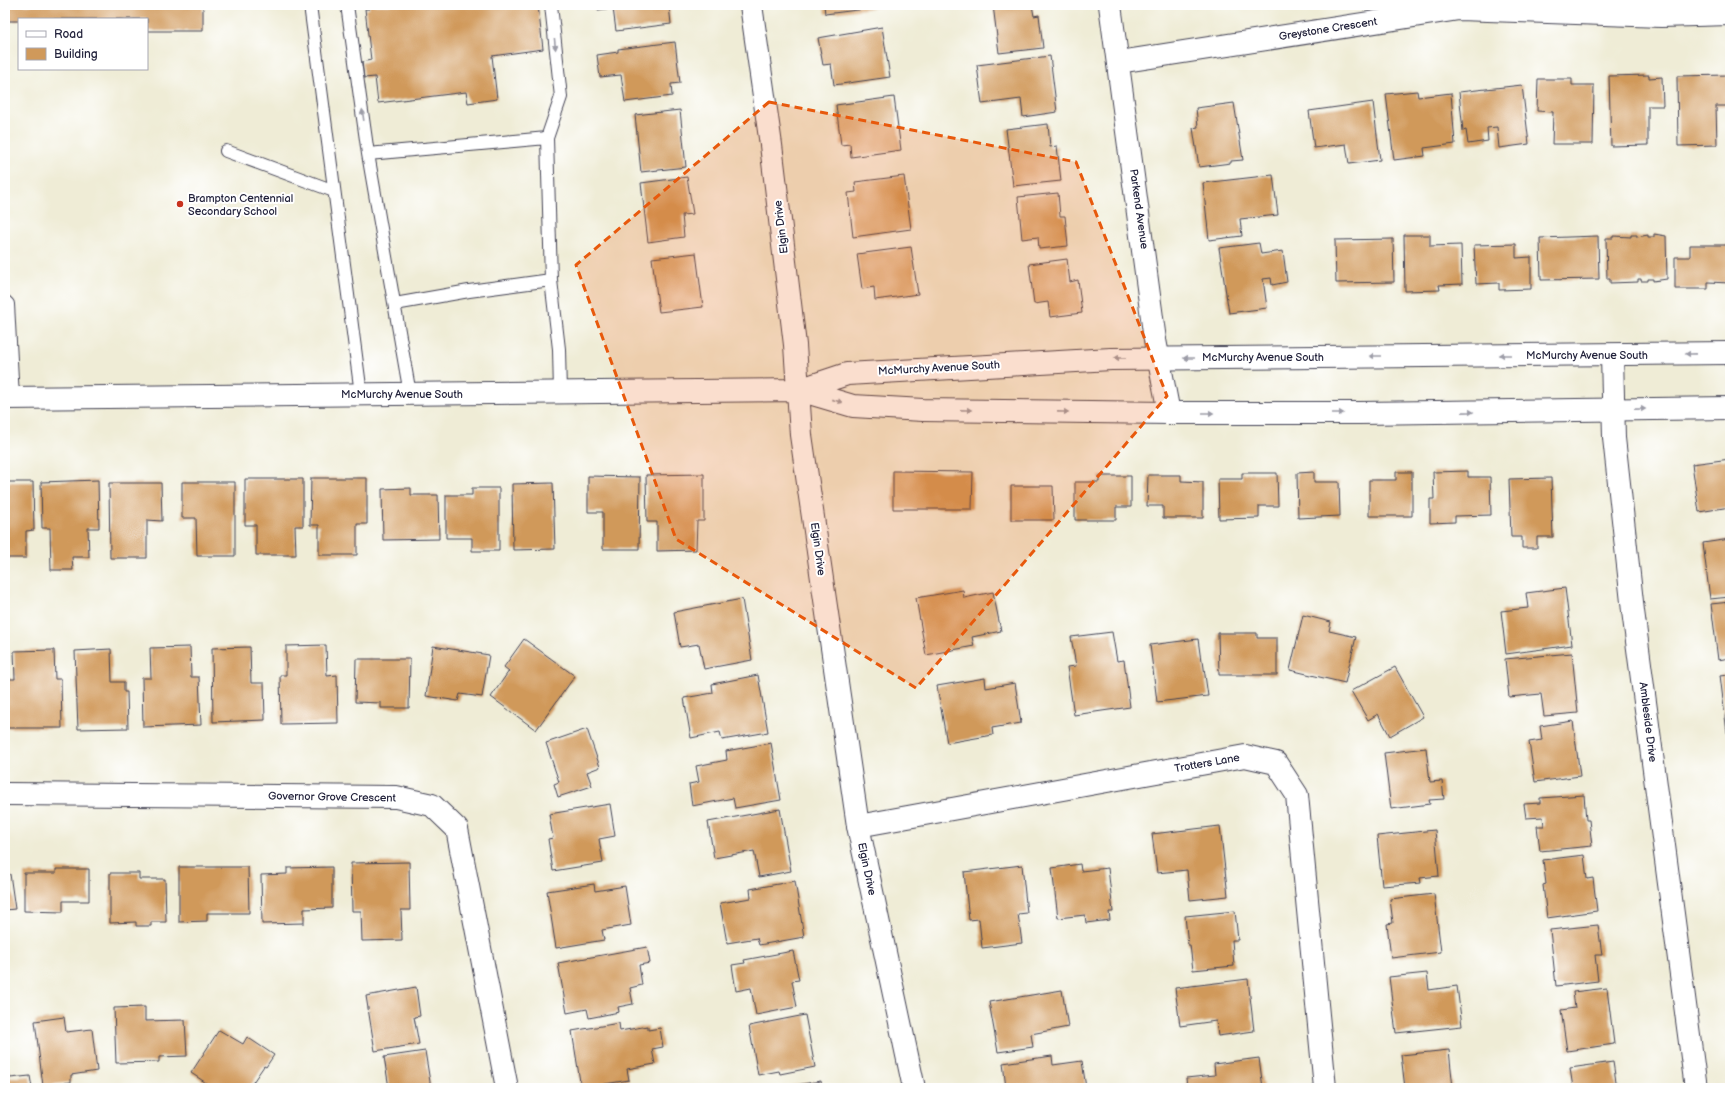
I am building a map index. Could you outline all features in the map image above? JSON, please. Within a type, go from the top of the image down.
[{"type":"street","name":"Elgin Drive","points":[[751,5],[772,152],[799,390],[801,435],[858,826],[914,1088]]},
{"type":"street","name":"Parkend Avenue","points":[[1110,5],[1159,358],[1169,413]]},
{"type":"street","name":"Greystone Crescent","points":[[1119,62],[1459,7],[1661,16],[1730,14]]},
{"type":"street","name":"McMurchy Avenue South","points":[[799,390],[848,374],[1111,358],[1730,353]]},
{"type":"street","name":"Ambleside Drive","points":[[1612,354],[1612,409],[1633,611],[1696,1088]]},
{"type":"street","name":"McMurchy Avenue South","points":[[9,398],[799,390],[853,406],[923,410],[1169,413],[1360,413],[1730,408]]},
{"type":"street","name":"Trotters Lane","points":[[858,826],[1245,756],[1276,763],[1297,794],[1325,1088]]},
{"type":"street","name":"Governor Grove Crescent","points":[[5,794],[396,797],[432,805],[457,829],[507,1088]]},
{"type":"lane","points":[[310,5],[361,394]]},
{"type":"lane","points":[[348,5],[368,154],[410,394]]},
{"type":"lane","points":[[551,5],[561,97],[547,138],[551,280],[559,350],[560,393]]},
{"type":"lane","points":[[368,154],[547,138]]},
{"type":"lane","points":[[226,151],[334,191]]},
{"type":"lane","points":[[394,304],[469,291],[551,280]]},
{"type":"lane","points":[[5,301],[8,304],[9,398]]},
{"type":"highlighted area","points":[[769,102],[1076,162],[1167,396],[916,688],[676,539],[576,265]]},
{"type":"building","points":[[5,5],[203,5],[203,31],[148,31],[148,18],[18,18],[18,21],[5,21]]},
{"type":"building","points":[[369,5],[538,5],[543,49],[492,56],[497,99],[468,103],[466,92],[378,103],[375,77],[364,78],[362,62],[371,60],[365,9],[369,9]]},
{"type":"building","points":[[597,5],[669,5],[671,24],[616,31],[613,8],[598,10]]},
{"type":"building","points":[[824,5],[881,5],[882,7],[825,14]]},
{"type":"building","points":[[993,5],[1032,5],[1034,16],[1039,15],[1043,48],[999,53]]},
{"type":"building","points":[[882,27],[890,77],[834,85],[831,64],[823,65],[818,38]]},
{"type":"building","points":[[675,42],[680,83],[671,84],[672,96],[625,102],[621,75],[600,77],[597,55],[618,52],[618,49]]},
{"type":"building","points":[[1050,56],[1057,112],[1023,117],[1021,99],[982,104],[977,65]]},
{"type":"building","points":[[1649,75],[1649,78],[1662,77],[1663,106],[1648,106],[1648,145],[1611,146],[1609,76]]},
{"type":"building","points":[[1730,75],[1730,106],[1716,106],[1717,145],[1678,146],[1677,76]]},
{"type":"building","points":[[1538,79],[1572,79],[1572,85],[1594,85],[1593,144],[1552,144],[1553,112],[1537,111]]},
{"type":"building","points":[[1522,85],[1529,144],[1499,148],[1497,127],[1487,128],[1488,141],[1468,144],[1466,130],[1463,131],[1459,92]]},
{"type":"building","points":[[1417,91],[1418,97],[1451,93],[1455,144],[1424,148],[1425,156],[1394,160],[1386,94]]},
{"type":"building","points":[[894,97],[901,150],[851,157],[850,144],[841,145],[836,105]]},
{"type":"building","points":[[1373,102],[1380,160],[1349,164],[1346,144],[1314,148],[1309,111]]},
{"type":"building","points":[[1234,103],[1243,160],[1199,167],[1193,128],[1198,127],[1196,108]]},
{"type":"building","points":[[680,110],[686,167],[641,172],[635,115]]},
{"type":"building","points":[[1048,124],[1050,147],[1057,146],[1061,181],[1013,186],[1006,129]]},
{"type":"building","points":[[1273,175],[1278,215],[1240,219],[1242,236],[1209,240],[1203,183]]},
{"type":"building","points":[[904,176],[911,229],[853,237],[848,193],[856,192],[855,182]]},
{"type":"building","points":[[687,177],[693,214],[682,215],[684,237],[648,242],[641,183]]},
{"type":"building","points":[[1058,193],[1060,216],[1065,216],[1068,246],[1039,249],[1038,237],[1022,239],[1018,197]]},
{"type":"building","points":[[1654,234],[1666,236],[1667,279],[1653,281],[1653,279],[1648,279],[1648,281],[1641,281],[1641,279],[1638,279],[1638,282],[1610,283],[1610,279],[1607,279],[1606,238],[1613,238],[1613,236],[1631,237],[1631,235],[1637,235],[1637,237],[1648,235],[1648,237],[1654,237]]},
{"type":"building","points":[[1404,235],[1430,235],[1430,246],[1461,245],[1462,284],[1439,285],[1440,290],[1405,291]]},
{"type":"building","points":[[1598,236],[1599,279],[1541,280],[1540,238]]},
{"type":"building","points":[[1393,239],[1394,282],[1336,283],[1335,240]]},
{"type":"building","points":[[1259,243],[1261,254],[1283,251],[1287,282],[1272,285],[1271,278],[1263,279],[1267,308],[1229,313],[1219,248]]},
{"type":"building","points":[[1516,244],[1516,258],[1531,257],[1531,289],[1499,290],[1499,283],[1476,284],[1474,245]]},
{"type":"building","points":[[1690,245],[1730,245],[1730,283],[1708,282],[1708,289],[1675,289],[1675,257],[1690,257]]},
{"type":"building","points":[[911,247],[918,294],[875,300],[874,287],[862,289],[857,254]]},
{"type":"building","points":[[696,253],[703,307],[659,312],[652,258]]},
{"type":"building","points":[[1067,259],[1070,282],[1078,280],[1082,313],[1050,317],[1048,302],[1034,304],[1029,264]]},
{"type":"building","points":[[1730,459],[1730,507],[1699,512],[1692,464]]},
{"type":"building","points":[[893,471],[973,472],[972,509],[893,509]]},
{"type":"building","points":[[1468,471],[1468,477],[1490,477],[1491,515],[1455,516],[1455,522],[1430,523],[1430,499],[1434,499],[1433,472]]},
{"type":"building","points":[[1314,472],[1314,482],[1339,482],[1340,516],[1298,518],[1297,473]]},
{"type":"building","points":[[1396,472],[1412,472],[1412,516],[1369,516],[1369,480],[1396,480]]},
{"type":"building","points":[[1242,473],[1277,473],[1278,506],[1259,506],[1259,518],[1219,519],[1218,479],[1242,479]]},
{"type":"building","points":[[704,474],[704,521],[697,521],[696,550],[657,551],[657,522],[647,522],[646,475]]},
{"type":"building","points":[[1148,475],[1181,475],[1181,481],[1203,482],[1203,518],[1163,518],[1163,506],[1147,506]]},
{"type":"building","points":[[588,476],[640,477],[639,549],[603,549],[603,512],[588,512]]},
{"type":"building","points":[[1099,476],[1131,476],[1131,507],[1116,507],[1116,520],[1075,520],[1075,482],[1099,482]]},
{"type":"building","points":[[311,478],[367,478],[367,524],[357,524],[357,555],[319,555],[319,525],[310,525]]},
{"type":"building","points":[[1551,478],[1553,537],[1537,537],[1537,548],[1522,548],[1522,537],[1511,537],[1509,479]]},
{"type":"building","points":[[245,479],[303,479],[303,526],[295,526],[296,555],[256,555],[256,525],[245,525]]},
{"type":"building","points":[[98,480],[99,528],[88,528],[89,557],[72,557],[73,570],[51,570],[50,528],[42,528],[41,482]]},
{"type":"building","points":[[5,482],[33,482],[34,530],[26,531],[26,558],[5,558]]},
{"type":"building","points":[[182,482],[235,482],[235,556],[197,556],[196,518],[182,518]]},
{"type":"building","points":[[109,483],[161,483],[162,521],[147,520],[147,558],[110,558]]},
{"type":"building","points":[[553,483],[555,549],[513,550],[512,484]]},
{"type":"building","points":[[1011,486],[1053,486],[1054,520],[1011,520]]},
{"type":"building","points":[[411,488],[411,495],[438,495],[439,539],[383,540],[382,489]]},
{"type":"building","points":[[472,488],[499,488],[499,551],[472,551],[472,538],[446,538],[446,495],[472,495]]},
{"type":"building","points":[[1730,539],[1730,597],[1710,599],[1703,543]]},
{"type":"building","points":[[1565,588],[1572,645],[1506,654],[1501,611],[1528,608],[1526,593]]},
{"type":"building","points":[[963,590],[964,598],[993,592],[1001,631],[972,637],[974,646],[926,655],[916,598]]},
{"type":"building","points":[[742,599],[752,660],[704,669],[699,644],[680,647],[674,612]]},
{"type":"building","points":[[1730,602],[1730,658],[1718,660],[1711,604]]},
{"type":"building","points":[[1303,615],[1331,622],[1329,631],[1356,637],[1345,683],[1290,670]]},
{"type":"building","points":[[1112,632],[1117,661],[1124,660],[1130,707],[1074,715],[1067,667],[1076,666],[1071,637]]},
{"type":"building","points":[[1218,633],[1257,633],[1257,638],[1277,638],[1277,675],[1219,675]]},
{"type":"building","points":[[524,639],[575,676],[536,730],[491,697],[509,671],[504,667]]},
{"type":"building","points":[[1198,639],[1208,696],[1157,702],[1150,645]]},
{"type":"building","points":[[326,645],[327,676],[337,675],[338,723],[281,724],[280,675],[286,675],[286,646]]},
{"type":"building","points":[[433,646],[489,655],[482,697],[460,694],[458,701],[426,696]]},
{"type":"building","points":[[190,647],[191,677],[199,677],[201,725],[143,727],[142,678],[151,678],[150,648]]},
{"type":"building","points":[[250,647],[251,683],[264,683],[265,720],[213,722],[212,648]]},
{"type":"building","points":[[111,649],[112,682],[124,682],[124,692],[127,692],[128,728],[78,729],[75,651]]},
{"type":"building","points":[[54,650],[55,679],[61,679],[62,728],[5,728],[5,679],[15,679],[14,651]]},
{"type":"building","points":[[1572,653],[1578,713],[1544,716],[1541,694],[1509,697],[1505,659]]},
{"type":"building","points":[[356,659],[410,659],[409,708],[381,708],[381,703],[355,702]]},
{"type":"building","points":[[1395,667],[1423,717],[1390,736],[1378,714],[1368,720],[1351,691]]},
{"type":"building","points":[[1730,674],[1730,733],[1727,733],[1720,675]]},
{"type":"building","points":[[758,675],[768,732],[722,740],[720,732],[691,738],[684,698],[713,693],[712,684]]},
{"type":"building","points":[[985,678],[986,688],[1015,683],[1021,723],[992,728],[993,735],[947,743],[937,686]]},
{"type":"building","points":[[1573,721],[1580,776],[1535,782],[1529,742],[1542,740],[1540,726]]},
{"type":"building","points":[[587,729],[600,767],[587,772],[592,786],[558,797],[554,784],[559,782],[546,743]]},
{"type":"building","points":[[771,743],[781,800],[735,808],[733,798],[692,806],[689,784],[699,782],[696,766],[727,760],[726,751]]},
{"type":"building","points":[[1426,748],[1430,782],[1442,781],[1444,799],[1429,800],[1430,804],[1391,809],[1384,753]]},
{"type":"building","points":[[1584,795],[1586,820],[1589,820],[1592,846],[1540,851],[1537,826],[1544,826],[1543,817],[1526,818],[1524,804],[1540,803],[1540,798]]},
{"type":"building","points":[[610,804],[615,836],[599,839],[603,863],[553,871],[548,839],[553,838],[549,814]]},
{"type":"building","points":[[780,809],[791,871],[759,877],[754,851],[714,858],[708,822]]},
{"type":"building","points":[[1220,826],[1228,896],[1190,900],[1187,870],[1157,873],[1152,834]]},
{"type":"building","points":[[1435,830],[1439,876],[1420,878],[1421,883],[1382,886],[1377,836]]},
{"type":"building","points":[[1584,855],[1587,879],[1593,878],[1597,911],[1547,918],[1543,885],[1546,884],[1543,860]]},
{"type":"building","points":[[409,862],[410,910],[401,910],[402,940],[362,941],[361,911],[352,911],[351,863]]},
{"type":"building","points":[[1080,864],[1081,871],[1108,868],[1113,912],[1109,912],[1110,920],[1086,923],[1085,915],[1058,918],[1052,868]]},
{"type":"building","points":[[1022,865],[1027,913],[1018,914],[1022,943],[982,948],[979,919],[969,920],[964,872]]},
{"type":"building","points":[[179,867],[248,867],[249,913],[207,913],[207,921],[179,922]]},
{"type":"building","points":[[332,867],[332,908],[304,909],[304,923],[262,924],[261,875],[287,874],[287,868]]},
{"type":"building","points":[[56,869],[89,869],[89,901],[63,901],[63,912],[24,911],[24,873],[56,873]]},
{"type":"building","points":[[110,873],[139,873],[139,879],[165,879],[166,922],[151,922],[151,926],[136,926],[136,922],[110,923]]},
{"type":"building","points":[[10,874],[15,909],[5,910],[5,875]]},
{"type":"building","points":[[795,881],[804,937],[759,945],[757,938],[727,943],[720,903],[751,898],[750,889]]},
{"type":"building","points":[[594,884],[595,891],[625,886],[631,925],[602,930],[604,940],[556,948],[547,891]]},
{"type":"building","points":[[1434,894],[1441,952],[1391,958],[1387,924],[1393,923],[1390,899]]},
{"type":"building","points":[[1235,911],[1238,940],[1232,940],[1234,966],[1193,970],[1190,945],[1188,945],[1185,916]]},
{"type":"building","points":[[1598,925],[1602,955],[1595,955],[1598,981],[1556,986],[1550,930]]},
{"type":"building","points":[[647,947],[650,963],[639,965],[642,985],[630,988],[633,1004],[618,1007],[619,1012],[589,1018],[587,1009],[567,1013],[558,963]]},
{"type":"building","points":[[793,951],[799,980],[792,981],[797,1007],[756,1015],[751,988],[736,991],[732,965],[745,963],[744,960]]},
{"type":"building","points":[[1427,973],[1429,990],[1457,986],[1462,1026],[1396,1033],[1389,977]]},
{"type":"building","points":[[1248,979],[1254,1031],[1218,1036],[1216,1021],[1180,1026],[1175,988]]},
{"type":"building","points":[[416,987],[420,1016],[414,1017],[419,1044],[375,1051],[366,996]]},
{"type":"building","points":[[1607,988],[1614,1044],[1567,1051],[1561,1010],[1575,1008],[1573,992]]},
{"type":"building","points":[[1062,990],[1068,1027],[1031,1034],[1033,1047],[998,1052],[989,1002]]},
{"type":"building","points":[[145,1007],[145,1021],[185,1020],[187,1056],[159,1057],[159,1062],[116,1063],[114,1008]]},
{"type":"building","points":[[805,1015],[815,1067],[780,1074],[779,1071],[758,1075],[749,1026]]},
{"type":"building","points":[[64,1017],[66,1032],[92,1029],[97,1071],[71,1075],[71,1082],[43,1086],[35,1021]]},
{"type":"building","points":[[619,1023],[620,1031],[648,1026],[648,1030],[660,1028],[663,1047],[652,1049],[655,1064],[627,1069],[629,1080],[581,1088],[572,1031]]},
{"type":"building","points":[[219,1030],[243,1044],[247,1037],[274,1055],[266,1067],[264,1066],[249,1088],[227,1088],[223,1086],[222,1088],[214,1088],[191,1073]]},
{"type":"building","points":[[1449,1050],[1453,1088],[1405,1088],[1401,1055]]},
{"type":"building","points":[[5,1051],[10,1078],[30,1076],[32,1088],[5,1088]]},
{"type":"building","points":[[425,1051],[431,1088],[389,1088],[384,1057]]},
{"type":"building","points":[[1052,1056],[1053,1065],[1082,1061],[1086,1088],[1006,1088],[1003,1063]]},
{"type":"building","points":[[1259,1058],[1263,1088],[1187,1088],[1186,1078],[1215,1075],[1214,1064]]},
{"type":"building","points":[[1613,1062],[1617,1088],[1573,1088],[1570,1068]]},
{"type":"building","points":[[821,1081],[822,1088],[783,1088],[783,1087]]},
{"type":"place","name":"Brampton Centennial Secondary School","points":[[180,204]]}]
